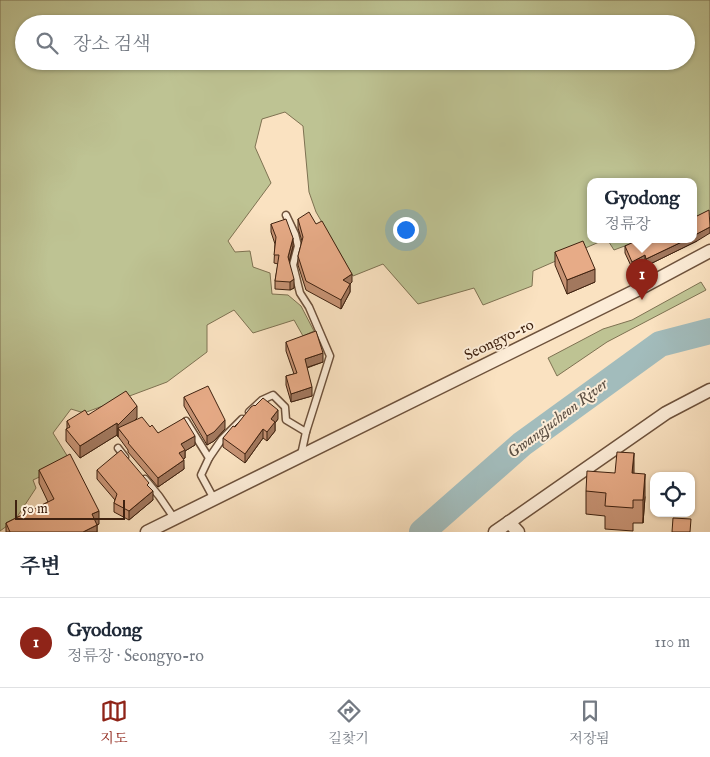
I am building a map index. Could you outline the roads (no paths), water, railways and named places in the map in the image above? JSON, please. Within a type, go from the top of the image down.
[{"type":"street","name":"Seongyo-ro","points":[[147,532],[639,289],[710,251]]},
{"type":"street","points":[[495,532],[666,413],[710,390]]},
{"type":"street","points":[[510,522],[518,532]]},
{"type":"lane","points":[[286,216],[295,234],[298,246],[293,265],[300,293],[309,307],[330,356],[306,432],[301,456]]},
{"type":"lane","points":[[214,499],[201,475],[209,458],[222,439],[262,400],[273,395],[285,407],[286,420],[306,432]]},
{"type":"lane","points":[[186,421],[209,458]]},
{"type":"lane","points":[[118,448],[130,462]]},
{"type":"lane","points":[[141,475],[174,518]]},
{"type":"waterway","name":"Gwangjucheon River","points":[[422,532],[522,444],[660,344],[710,331]]},
{"type":"place","name":"Gyodong","points":[[642,300]]}]
